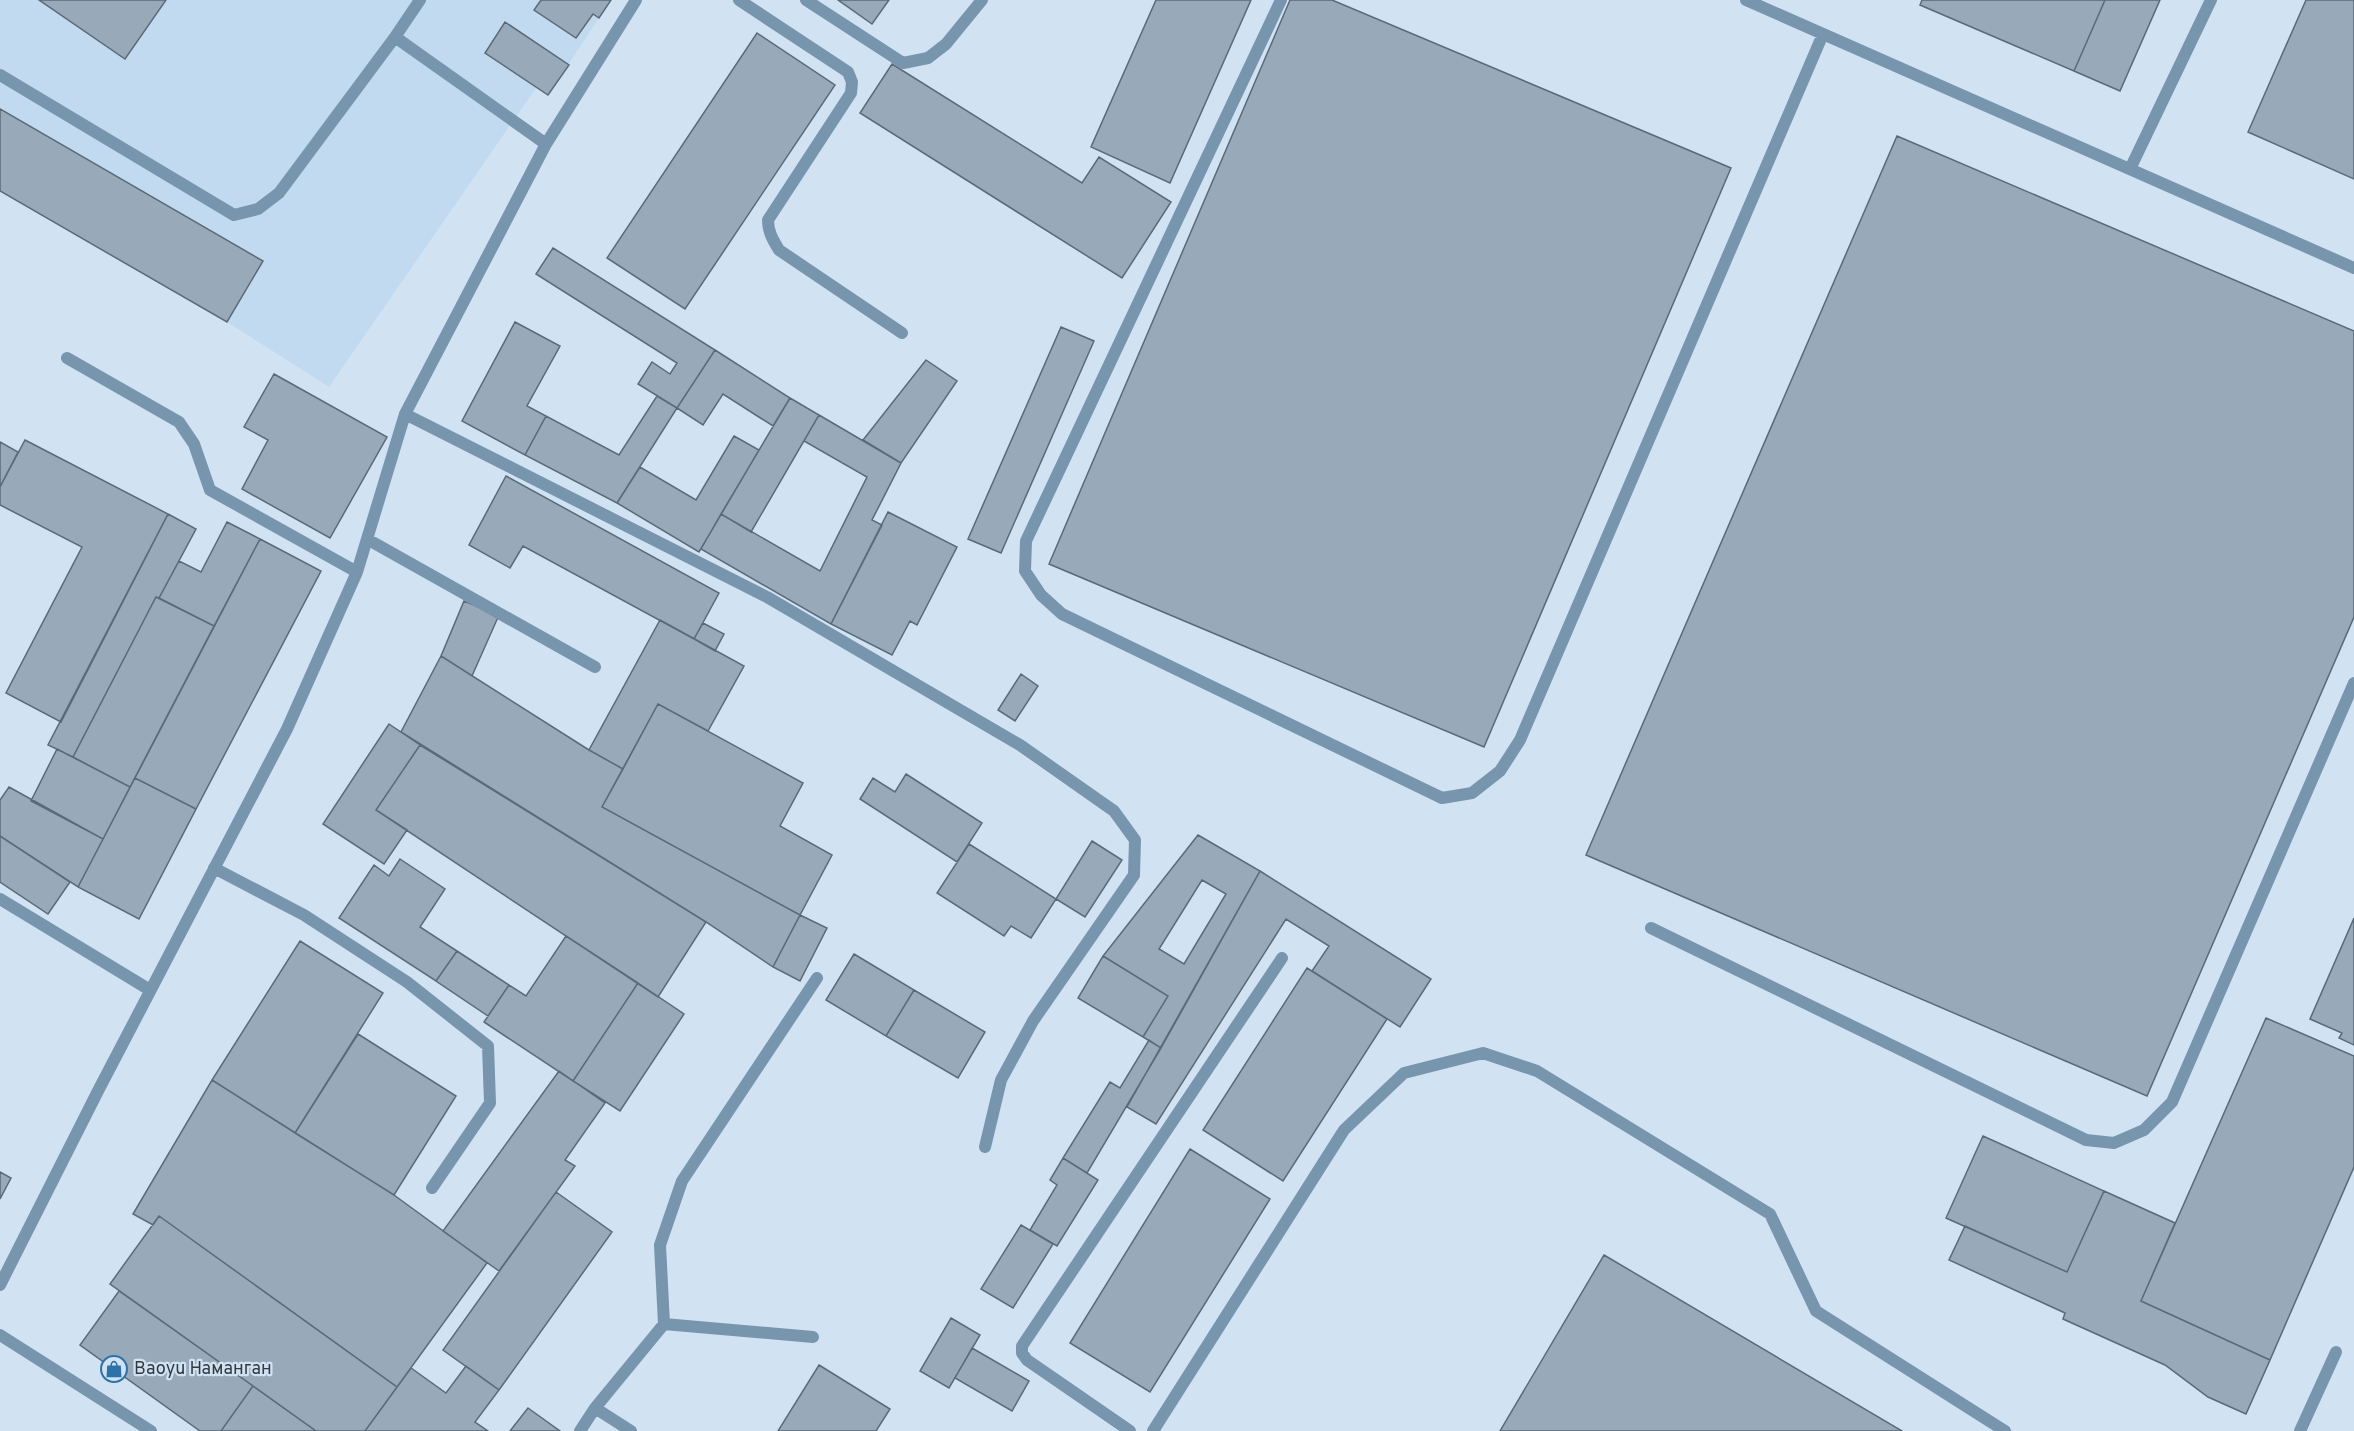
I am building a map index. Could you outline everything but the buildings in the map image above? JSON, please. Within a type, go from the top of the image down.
[{"type":"lane","points":[[0,75],[234,215],[258,209],[279,193],[420,0]]},
{"type":"lane","points":[[0,1285],[150,990],[287,729],[357,572],[405,414],[546,144],[636,0]]},
{"type":"lane","points":[[739,0],[848,72],[852,82],[851,93],[768,220],[771,237],[779,250],[902,333]]},
{"type":"lane","points":[[806,0],[903,63],[928,58],[946,45],[982,0]]},
{"type":"lane","points":[[1281,0],[1026,541],[1025,571],[1041,595],[1062,614],[1442,798],[1472,793],[1500,771],[1520,740],[1823,34]]},
{"type":"lane","points":[[1746,0],[2354,268]]},
{"type":"lane","points":[[2130,169],[2211,0]]},
{"type":"lane","points":[[395,37],[546,144]]},
{"type":"lane","points":[[67,358],[179,422],[194,444],[210,490],[357,572]]},
{"type":"lane","points":[[405,414],[767,597],[1020,745],[1114,811],[1136,840],[1134,875],[1033,1021],[1001,1080],[985,1147]]},
{"type":"lane","points":[[367,539],[595,667]]},
{"type":"lane","points":[[1651,928],[2086,1140],[2114,1143],[2144,1130],[2172,1102],[2354,683]]},
{"type":"lane","points":[[214,868],[304,915],[369,957],[407,982],[488,1046],[490,1103],[432,1188]]},
{"type":"lane","points":[[0,899],[150,990]]},
{"type":"lane","points":[[1130,1431],[1027,1360],[1022,1353],[1022,1346],[1282,958]]},
{"type":"lane","points":[[580,1431],[595,1408],[664,1324],[660,1245],[682,1181],[817,978]]},
{"type":"lane","points":[[1153,1431],[1344,1130],[1404,1073],[1483,1053],[1537,1071],[1770,1214],[1816,1311],[2005,1431]]},
{"type":"lane","points":[[664,1324],[813,1337]]},
{"type":"lane","points":[[0,1335],[151,1431]]},
{"type":"lane","points":[[2300,1431],[2336,1352]]},
{"type":"lane","points":[[595,1408],[631,1431]]},
{"type":"shaded area","points":[[0,0],[611,0],[548,95],[536,88],[329,387],[227,322],[0,191]]},
{"type":"place","name":"Baoyu Наманган","points":[[114,1369]]}]
